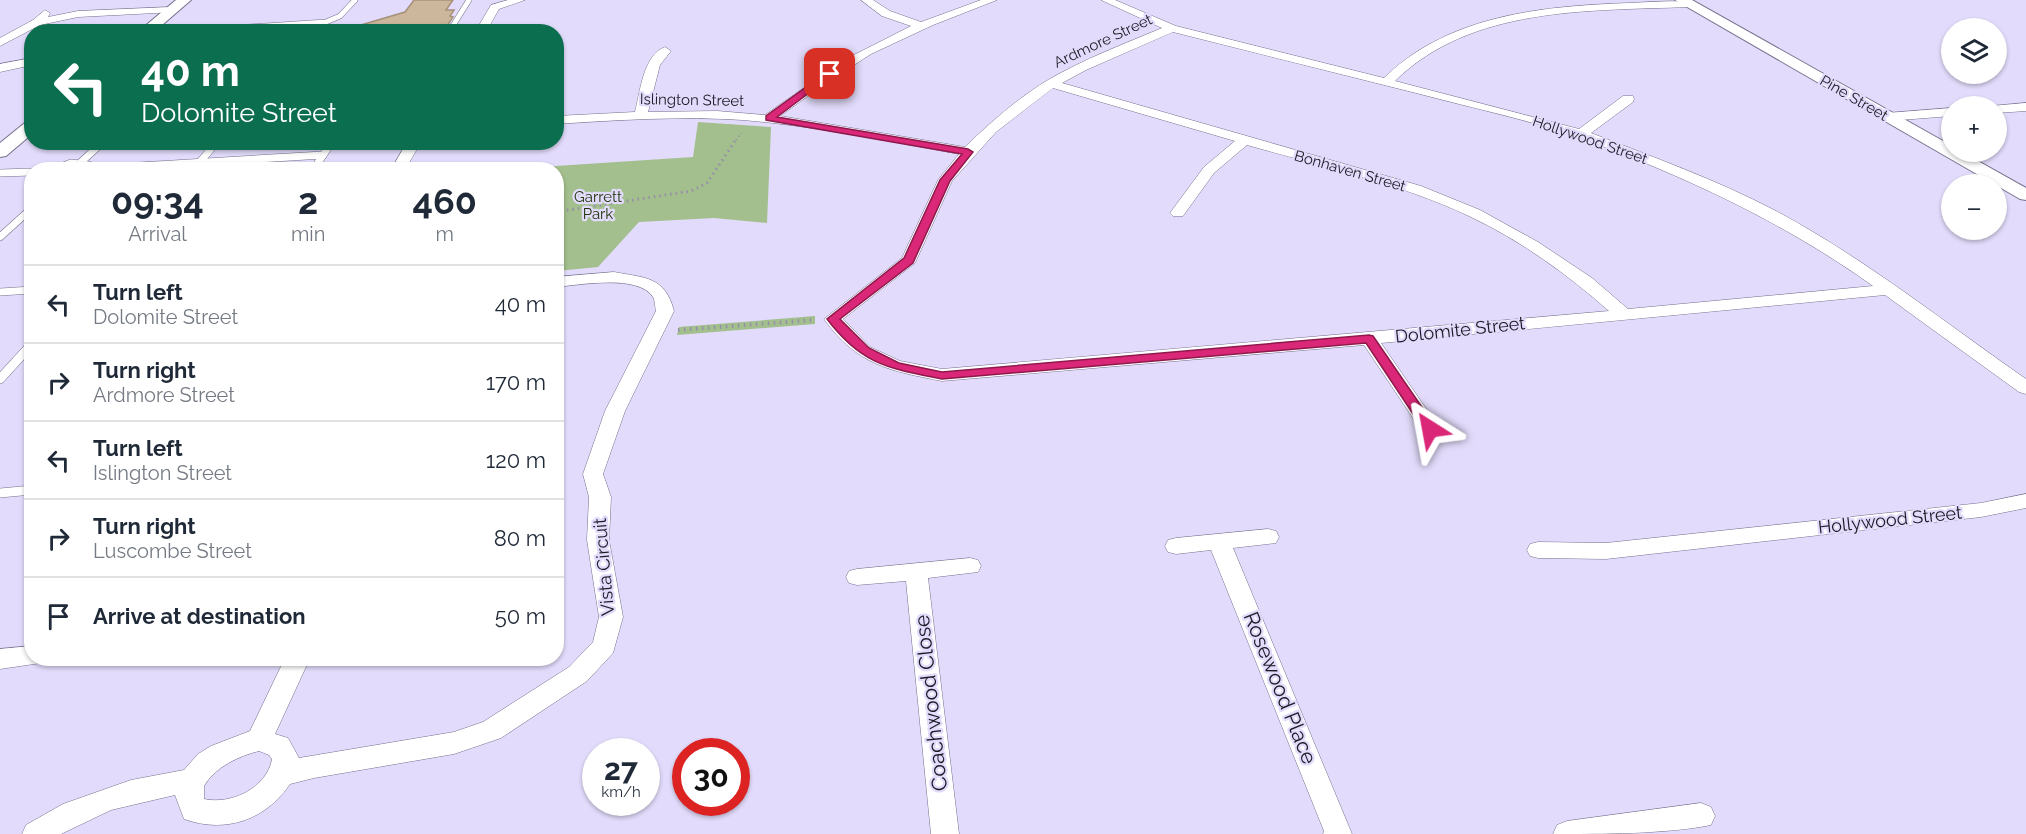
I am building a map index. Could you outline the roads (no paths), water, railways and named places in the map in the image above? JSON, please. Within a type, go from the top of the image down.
[{"type":"street","points":[[154,24],[184,0]]},
{"type":"street","points":[[485,24],[495,7],[520,0]]},
{"type":"street","points":[[866,0],[874,8],[891,16],[923,26]]},
{"type":"street","points":[[763,118],[830,74],[878,47],[923,26],[992,0]]},
{"type":"street","name":"Hollywood Street","points":[[1106,0],[1173,28],[1509,113],[1581,134],[1694,178],[1770,214],[1838,254],[2026,388]]},
{"type":"street","points":[[1387,82],[1414,58],[1436,45],[1463,33],[1495,23],[1565,12],[1686,2]]},
{"type":"street","name":"Pine Street","points":[[1686,2],[2026,195]]},
{"type":"street","points":[[38,22],[40,17],[54,6]]},
{"type":"street","points":[[35,24],[78,14],[171,10]]},
{"type":"street","name":"Ardmore Street","points":[[833,319],[909,260],[945,180],[968,152],[1016,109],[1051,84],[1082,67],[1173,28]]},
{"type":"street","points":[[0,44],[24,30]]},
{"type":"street","points":[[641,115],[654,64],[665,51]]},
{"type":"street","points":[[0,68],[24,63]]},
{"type":"street","name":"Bonhaven Street","points":[[1051,84],[1416,189],[1475,213],[1532,244],[1586,282],[1623,314]]},
{"type":"street","points":[[1581,134],[1628,99]]},
{"type":"street","points":[[2007,108],[2026,107]]},
{"type":"street","points":[[1887,117],[1941,113]]},
{"type":"street","name":"Islington Street","points":[[564,120],[710,114],[763,118],[968,152]]},
{"type":"street","points":[[0,152],[24,132]]},
{"type":"street","points":[[1178,213],[1209,170],[1244,140]]},
{"type":"street","name":"Vista Circuit","points":[[283,774],[314,766],[454,743],[492,730],[578,674],[604,646],[611,617],[598,540],[600,497],[593,474],[615,411],[665,311],[661,295],[645,283],[614,277],[564,281]]},
{"type":"street","name":"Dolomite Street","points":[[833,319],[864,351],[895,366],[942,375],[1369,339],[1888,290]]},
{"type":"street","points":[[1369,339],[1430,429]]},
{"type":"street","name":"Hollywood Street","points":[[1538,550],[1606,550],[1981,510],[2026,501]]},
{"type":"street","points":[[1176,546],[1268,537]]},
{"type":"street","name":"Rosewood Place","points":[[1219,542],[1340,833]]},
{"type":"street","points":[[857,577],[970,566]]},
{"type":"street","name":"Coachwood Close","points":[[916,572],[945,834]]},
{"type":"street","points":[[0,659],[24,657]]},
{"type":"street","points":[[259,740],[294,666]]},
{"type":"street","points":[[259,740],[271,741],[280,746],[285,753],[286,763],[283,774],[274,787],[245,809],[214,816],[194,810],[189,802],[192,781],[214,757],[244,742],[259,740]]},
{"type":"street","points":[[36,834],[57,820],[109,797],[157,785],[192,781]]},
{"type":"street","points":[[1567,834],[1701,816]]},
{"type":"lane","points":[[295,24],[326,22],[340,16],[355,0]]},
{"type":"lane","points":[[455,24],[469,0]]},
{"type":"lane","points":[[81,162],[94,150]]},
{"type":"lane","points":[[199,162],[210,150]]},
{"type":"lane","points":[[318,162],[326,150]]},
{"type":"lane","points":[[199,162],[323,154]]},
{"type":"lane","points":[[0,173],[24,172]]},
{"type":"lane","points":[[0,237],[24,215]]},
{"type":"lane","points":[[0,292],[24,290]]},
{"type":"lane","points":[[0,379],[24,353]]},
{"type":"lane","points":[[0,493],[24,491]]},
{"type":"park label","name":"Garrett Park","points":[[598,206]]}]
